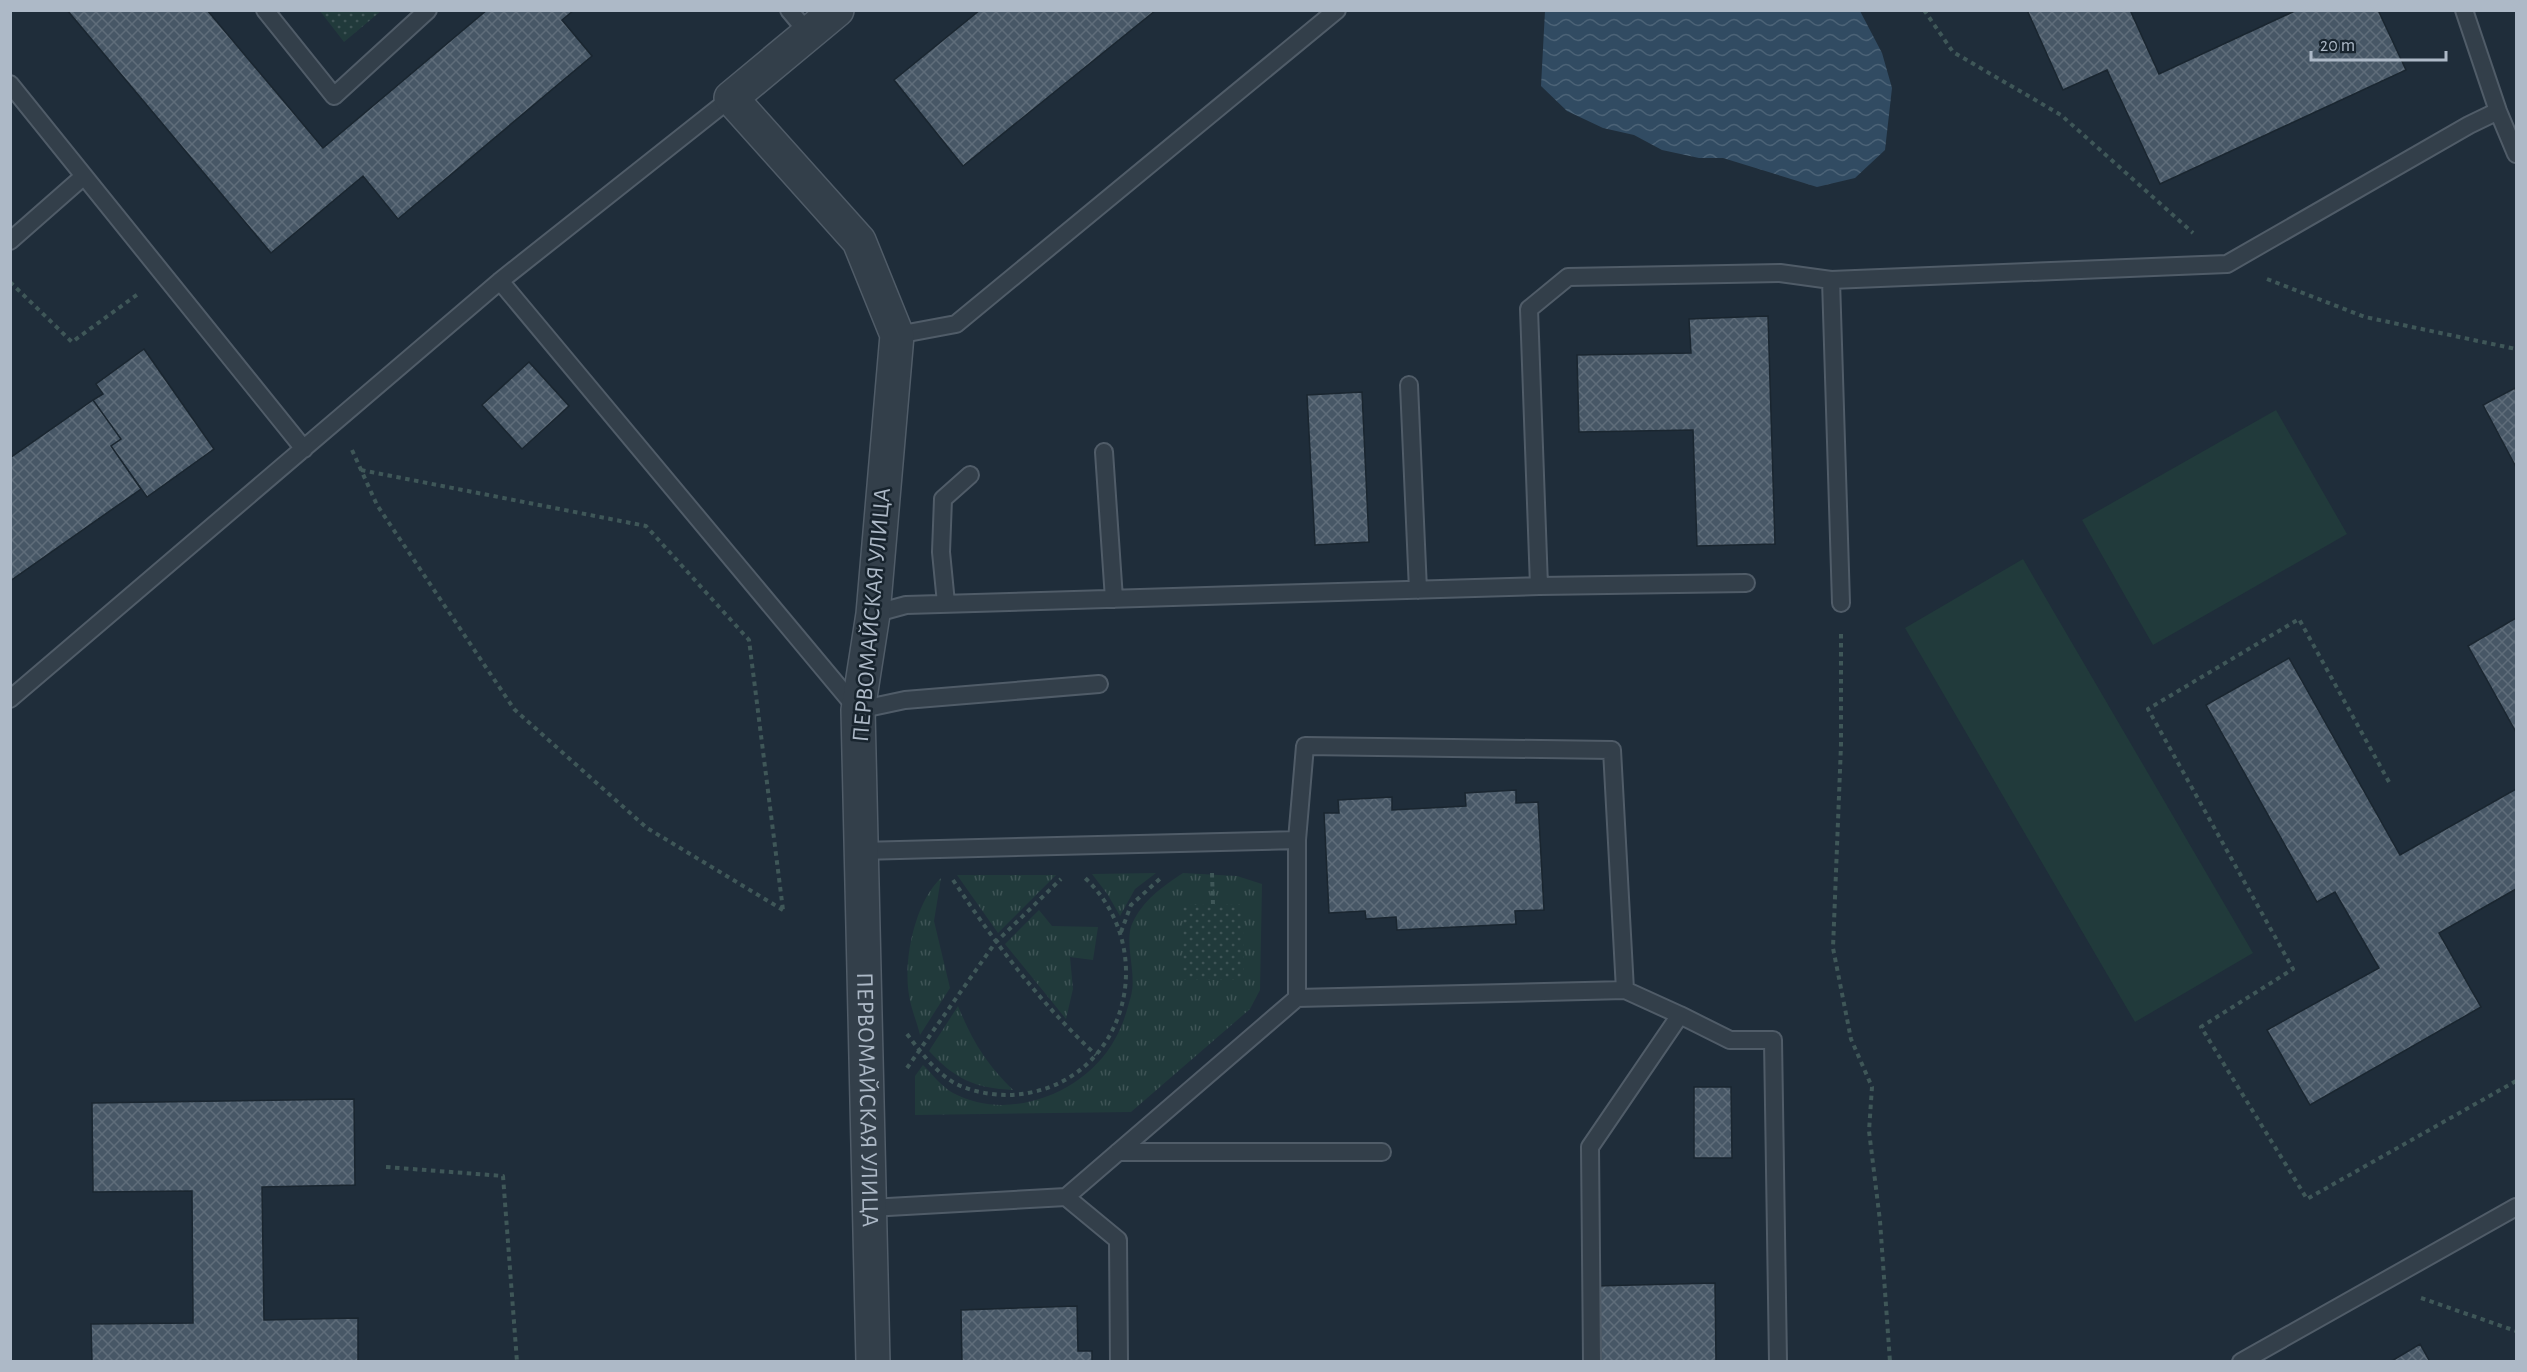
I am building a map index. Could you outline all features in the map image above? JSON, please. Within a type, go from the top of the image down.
[{"type":"street","points":[[731,98],[799,22],[837,10]]},
{"type":"street","name":"ПЕРВОМАЙСКАЯ УЛИЦА","points":[[731,98],[859,241],[897,335],[873,614],[858,710],[873,1362]]},
{"type":"lane","points":[[265,10],[334,96],[428,10]]},
{"type":"lane","points":[[897,335],[956,324],[1337,10]]},
{"type":"lane","points":[[2464,10],[2498,111],[2517,154]]},
{"type":"lane","points":[[10,84],[303,449]]},
{"type":"lane","points":[[10,699],[500,281],[731,98]]},
{"type":"lane","points":[[1539,586],[1529,309],[1569,277],[1780,273],[1831,280],[2227,264],[2469,125],[2498,111]]},
{"type":"lane","points":[[10,241],[84,176]]},
{"type":"lane","points":[[1831,280],[1841,603]]},
{"type":"lane","points":[[500,281],[858,710],[905,700],[1099,684]]},
{"type":"lane","points":[[1409,385],[1418,590]]},
{"type":"lane","points":[[1104,452],[1114,599]]},
{"type":"lane","points":[[946,603],[941,552],[943,499],[970,475]]},
{"type":"lane","points":[[873,614],[906,604],[1539,586],[1746,583]]},
{"type":"lane","points":[[1297,998],[1297,840],[1305,746],[1612,750],[1625,990]]},
{"type":"lane","points":[[860,851],[1297,840]]},
{"type":"lane","points":[[870,1208],[1066,1197],[1297,998],[1625,990],[1730,1040],[1773,1040],[1778,1362]]},
{"type":"lane","points":[[1592,1362],[1590,1147],[1680,1015]]},
{"type":"lane","points":[[1118,1152],[1382,1152]]},
{"type":"lane","points":[[1066,1197],[1118,1240],[1119,1362]]},
{"type":"lane","points":[[2241,1362],[2517,1207]]},
{"type":"path","points":[[1924,10],[1953,52],[2061,115],[2227,264],[2366,317],[2517,349]]},
{"type":"path","points":[[10,282],[72,342],[164,275]]},
{"type":"path","points":[[338,419],[361,470],[377,505],[514,709],[647,828],[783,910],[749,640],[646,526],[361,470]]},
{"type":"path","points":[[1841,603],[1841,745],[1833,948],[1851,1039],[1872,1087],[1869,1131],[1880,1221],[1890,1362]]},
{"type":"path","points":[[2389,782],[2299,619],[2148,709],[2293,969],[2201,1027],[2307,1199],[2517,1081]]},
{"type":"path","points":[[1211,866],[1213,904]]},
{"type":"path","points":[[1121,933],[1131,905],[1166,874]]},
{"type":"path","points":[[903,1073],[996,943],[1065,875]]},
{"type":"path","points":[[903,1028],[919,1051],[948,1080],[979,1092],[998,1095],[1016,1094],[1053,1085],[1070,1077],[1096,1055],[1109,1037],[1124,1002],[1127,965],[1121,933],[1098,890],[1081,875]]},
{"type":"path","points":[[952,878],[996,943],[1064,1025],[1096,1055]]},
{"type":"path","points":[[386,1167],[502,1176],[518,1362]]},
{"type":"path","points":[[2432,1302],[2517,1331]]},
{"type":"green space","points":[[320,11],[381,11],[344,42]]},
{"type":"green space","points":[[2276,410],[2347,534],[2153,645],[2082,520]]},
{"type":"green space","points":[[2023,559],[2253,953],[2135,1022],[1905,628]]},
{"type":"green space","points":[[1156,873],[1135,889],[1120,916],[1092,874]]},
{"type":"green space","points":[[1183,873],[1237,876],[1262,884],[1260,990],[1250,1009],[1131,1112],[915,1115],[915,1076],[923,1065],[953,1093],[975,1102],[998,1105],[1044,1098],[1066,1088],[1085,1074],[1102,1058],[1115,1039],[1126,1012],[1133,978],[1129,940],[1136,915],[1147,901]]},
{"type":"green space","points":[[957,875],[1056,875],[998,933]]},
{"type":"green space","points":[[941,878],[934,921],[950,988],[920,1035],[909,995],[910,949],[913,932],[924,901]]},
{"type":"green space","points":[[1243,904],[1244,980],[1183,980],[1183,905]]},
{"type":"green space","points":[[1039,910],[1052,926],[1098,927],[1093,960],[1070,957],[1073,989],[1066,1019],[1005,944]]},
{"type":"green space","points":[[958,1006],[981,1051],[1013,1090],[987,1087],[966,1080],[948,1069],[929,1051]]},
{"type":"water","points":[[1545,11],[1860,11],[1882,53],[1892,88],[1885,150],[1855,178],[1817,187],[1723,158],[1699,158],[1662,150],[1634,135],[1603,128],[1567,111],[1541,86]]},
{"type":"building","points":[[67,10],[207,10],[323,148],[487,10],[574,10],[562,20],[592,56],[398,219],[363,176],[271,253]]},
{"type":"building","points":[[980,10],[1156,10],[963,166],[894,80]]},
{"type":"building","points":[[2027,10],[2130,10],[2159,74],[2297,10],[2378,10],[2406,70],[2160,184],[2107,70],[2063,90]]},
{"type":"building","points":[[1768,316],[1775,544],[1697,546],[1693,430],[1579,432],[1577,355],[1691,353],[1689,319]]},
{"type":"building","points":[[144,349],[214,449],[147,497],[111,446],[121,439],[93,400],[103,394],[96,384]]},
{"type":"building","points":[[529,362],[569,406],[522,449],[482,405]]},
{"type":"building","points":[[2515,388],[2516,392],[2516,467],[2483,405]]},
{"type":"building","points":[[1362,392],[1369,542],[1315,545],[1307,395]]},
{"type":"building","points":[[93,400],[121,439],[111,446],[141,489],[10,581],[10,458]]},
{"type":"building","points":[[2516,618],[2516,732],[2468,646]]},
{"type":"building","points":[[2289,658],[2400,855],[2516,789],[2516,889],[2439,933],[2481,1007],[2310,1105],[2267,1030],[2379,968],[2335,892],[2317,902],[2206,705]]},
{"type":"building","points":[[1516,790],[1516,803],[1538,802],[1544,910],[1515,911],[1516,924],[1397,930],[1396,917],[1366,919],[1365,911],[1329,913],[1324,813],[1339,813],[1338,800],[1392,797],[1392,810],[1466,806],[1465,793]]},
{"type":"building","points":[[1694,1087],[1731,1087],[1732,1158],[1694,1158]]},
{"type":"building","points":[[354,1099],[355,1185],[262,1187],[264,1320],[358,1318],[358,1362],[92,1362],[91,1324],[193,1323],[192,1191],[93,1192],[92,1103]]},
{"type":"building","points":[[1715,1283],[1716,1362],[1597,1362],[1595,1286]]},
{"type":"building","points":[[1077,1306],[1078,1351],[1092,1351],[1092,1362],[962,1362],[961,1310]]},
{"type":"building","points":[[2420,1344],[2430,1362],[2390,1362]]}]
